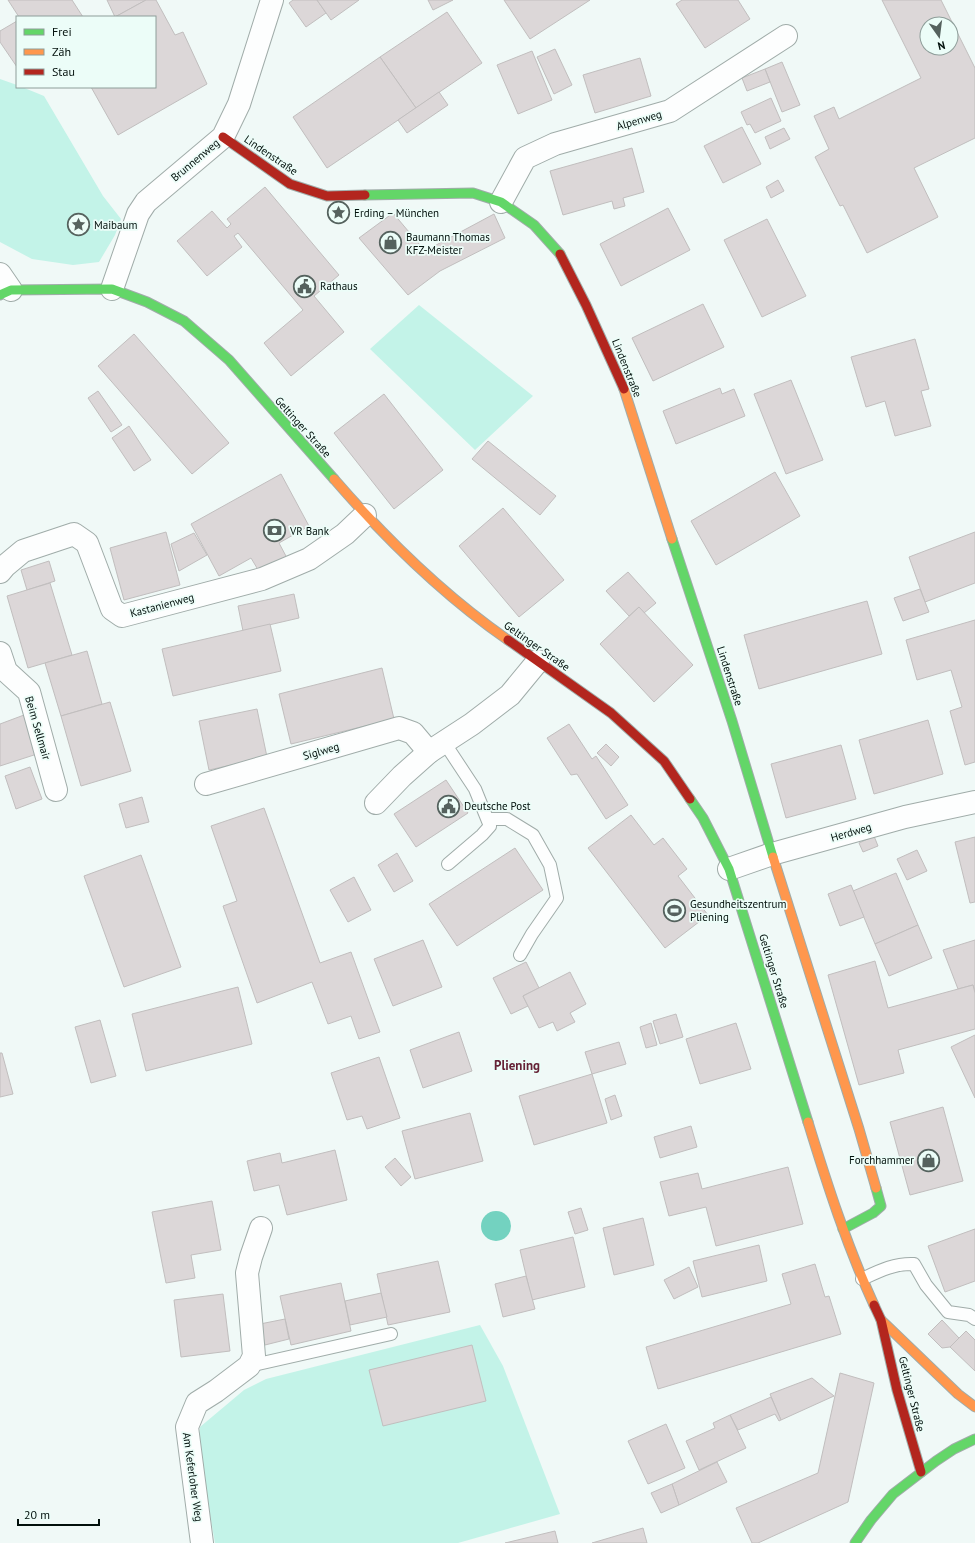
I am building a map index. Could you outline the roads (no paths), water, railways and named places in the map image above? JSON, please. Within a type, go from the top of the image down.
[{"type":"main road","name":"Lindenstraße","points":[[223,137],[290,184],[327,196],[473,193],[501,202],[534,225],[561,256],[586,305],[624,390],[732,721],[772,854]]},
{"type":"main road","name":"Geltinger Straße","points":[[4,286],[112,289],[147,302],[184,321],[229,360],[365,515],[404,555],[457,602],[493,630],[611,713],[664,761],[703,818],[729,869],[832,1199],[862,1279],[881,1320],[897,1390],[921,1472]]},
{"type":"main road","points":[[772,854],[860,1129],[881,1206],[873,1213],[843,1229]]},
{"type":"main road","name":"Geltinger Straße","points":[[881,1320],[958,1394],[975,1407]]},
{"type":"main road","points":[[855,1543],[871,1520],[893,1494],[954,1449],[975,1439]]},
{"type":"street","name":"Brunnenweg","points":[[112,289],[138,214],[146,202],[223,137],[240,104],[272,0]]},
{"type":"street","name":"Alpenweg","points":[[501,202],[525,158],[555,144],[670,111],[786,36]]},
{"type":"street","name":"Kastanienweg","points":[[0,572],[23,551],[74,534],[87,543],[112,608],[122,616],[262,579],[310,559],[345,534],[365,515]]},
{"type":"street","name":"Beim Sellmair","points":[[0,653],[6,671],[29,692],[56,790]]},
{"type":"street","points":[[376,803],[402,776],[436,747],[472,724],[510,695],[538,661]]},
{"type":"street","name":"Siglweg","points":[[206,784],[399,728],[413,733],[436,747]]},
{"type":"street","name":"Herdweg","points":[[729,869],[772,854],[905,817],[975,802]]},
{"type":"street","points":[[249,1366],[254,1356],[248,1273],[251,1257],[261,1228]]},
{"type":"street","name":"Am Keferloher Weg","points":[[202,1543],[187,1427],[197,1403],[216,1391],[249,1366]]},
{"type":"lane","points":[[436,747],[475,789],[490,826],[482,836],[448,864]]},
{"type":"lane","points":[[488,819],[507,820],[533,835],[550,864],[557,898],[532,934],[520,955]]},
{"type":"lane","points":[[862,1279],[882,1270],[903,1264],[914,1264],[926,1285],[948,1312],[969,1315],[975,1319]]},
{"type":"lane","points":[[249,1366],[391,1334]]},
{"type":"place","name":"Erding – München","points":[[338,213]]},
{"type":"place","name":"Maibaum","points":[[78,225]]},
{"type":"place","name":"Baumann Thomas KFZ-Meister","points":[[391,243]]},
{"type":"place","name":"Rathaus","points":[[304,286]]},
{"type":"place","name":"VR Bank","points":[[274,531]]},
{"type":"place","name":"Deutsche Post","points":[[448,806]]},
{"type":"place","name":"Gesundheitszentrum Pliening","points":[[675,910]]},
{"type":"place","name":"Forchhammer","points":[[929,1160]]},
{"type":"district","name":"Pliening","points":[[517,1065]]}]
